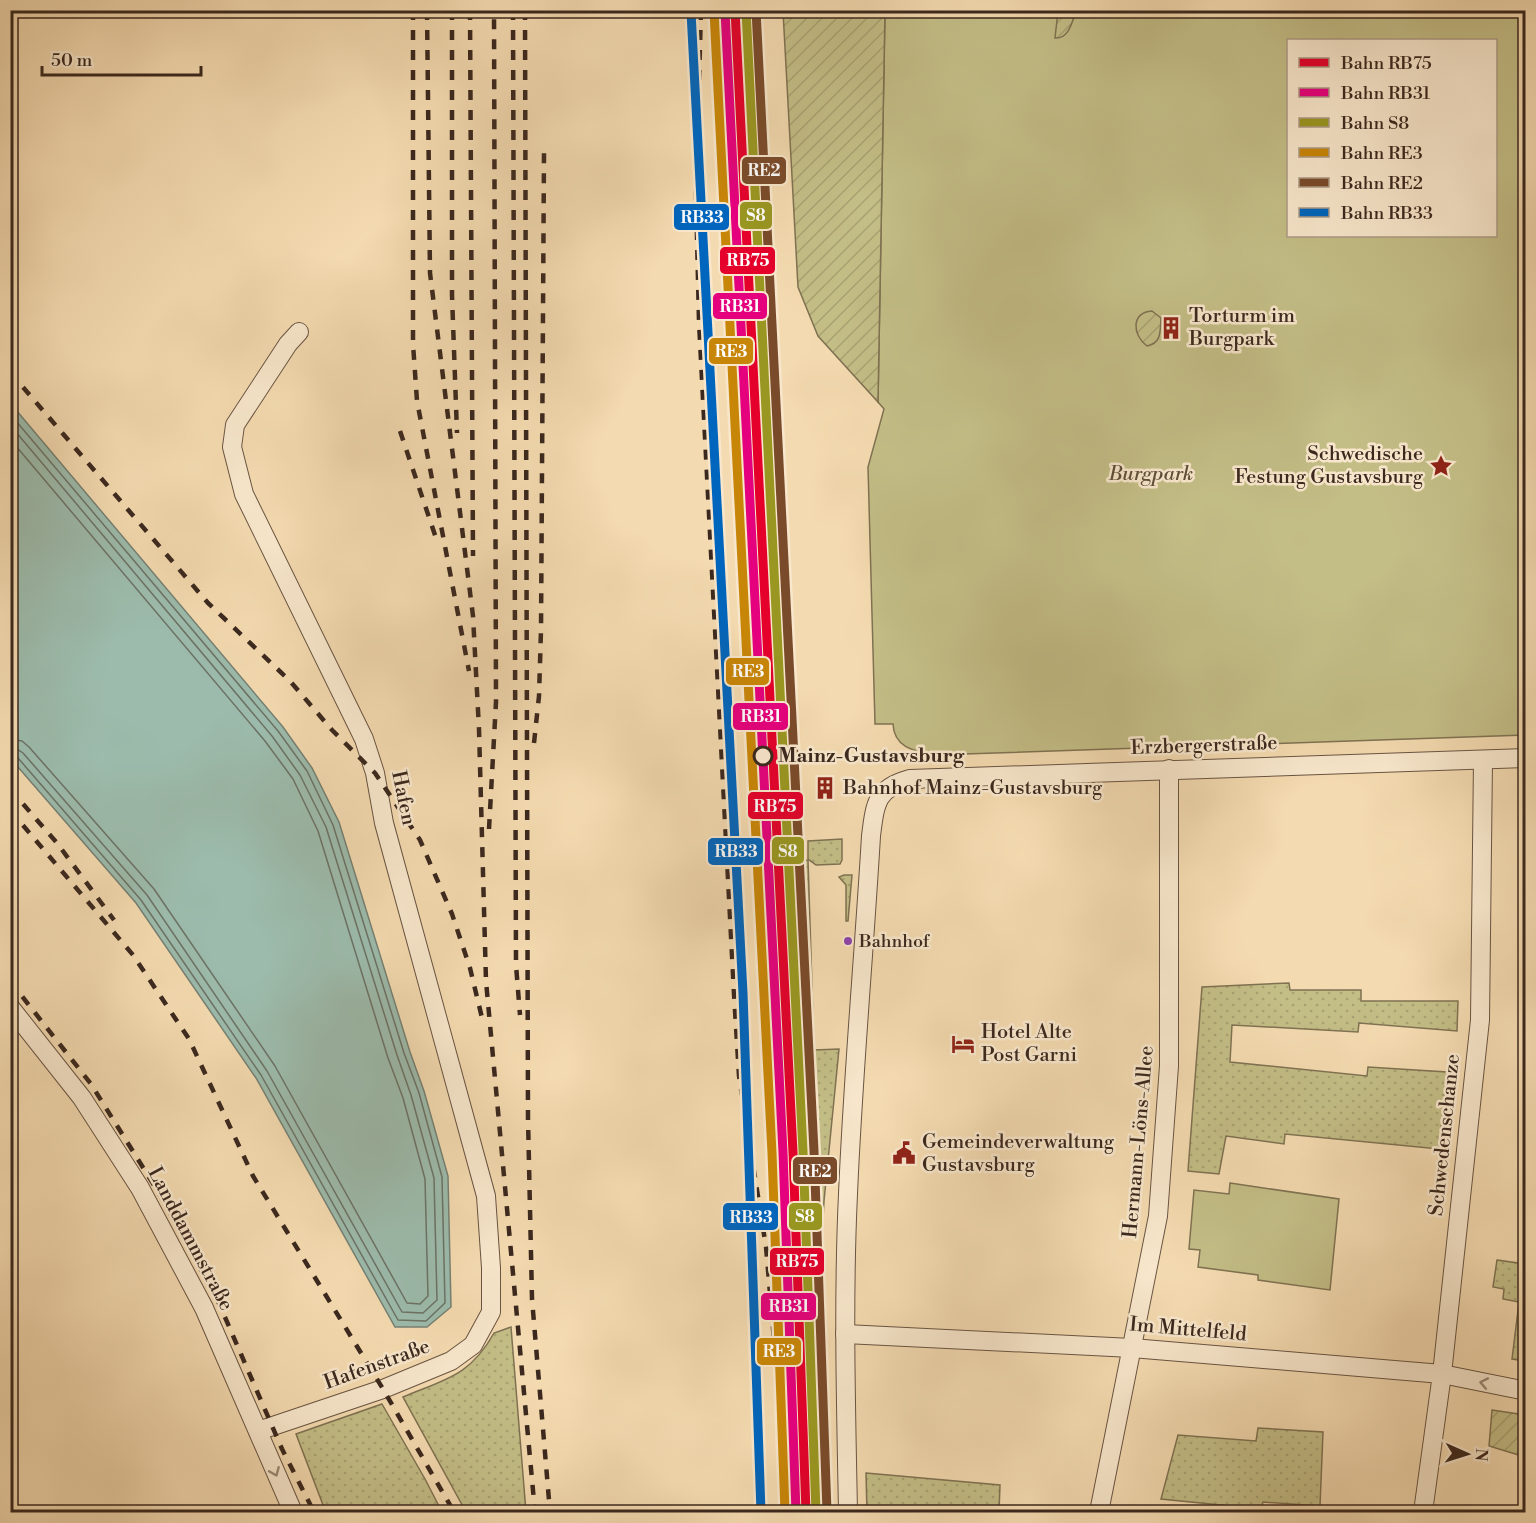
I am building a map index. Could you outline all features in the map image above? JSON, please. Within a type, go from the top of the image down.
[{"type":"street","name":"Hafen","points":[[299,332],[288,344],[235,425],[232,447],[235,465],[244,494],[364,739],[375,773],[384,823],[486,1196],[491,1268],[491,1312]]},
{"type":"street","name":"Erzbergerstraße","points":[[844,1334],[852,1117],[871,836],[875,806],[886,789],[910,779],[1526,758]]},
{"type":"street","name":"Schwedenschanze","points":[[1423,1512],[1442,1374],[1480,1020],[1483,760]]},
{"type":"street","name":"Hermann-Löns-Allee","points":[[1099,1512],[1158,1216],[1169,1066],[1168,769]]},
{"type":"street","name":"Landdammstraße","points":[[10,1007],[82,1098],[140,1188],[204,1308],[293,1512]]},
{"type":"street","name":"Hafenstraße","points":[[258,1431],[383,1389],[451,1361],[473,1345],[491,1312]]},
{"type":"street","name":"Im Mittelfeld","points":[[844,1334],[1132,1348],[1442,1374],[1526,1391]]},
{"type":"street","points":[[844,1334],[848,1512]]},
{"type":"green space","points":[[783,11],[885,11],[878,402],[818,336],[798,287]]},
{"type":"green space","name":"Burgpark","points":[[885,11],[1525,11],[1525,735],[934,755],[907,747],[897,738],[893,724],[875,724],[868,467],[884,409],[878,402]]},
{"type":"green space","points":[[1058,11],[1076,11],[1067,33],[1060,38],[1055,38]]},
{"type":"green space","points":[[1152,311],[1161,318],[1160,332],[1158,339],[1147,346],[1138,336],[1136,325],[1140,315]]},
{"type":"green space","points":[[842,839],[840,864],[816,865],[808,859],[808,841]]},
{"type":"green space","points":[[808,860],[814,1050],[839,1049],[824,1201],[820,1272],[825,1323],[827,1512],[815,1512],[812,1341],[793,991],[807,990],[801,861]]},
{"type":"green space","points":[[852,875],[848,921],[846,921],[846,885],[839,877]]},
{"type":"green space","points":[[1289,983],[1290,990],[1361,990],[1361,1001],[1458,1001],[1457,1031],[1359,1023],[1358,1032],[1232,1025],[1230,1062],[1367,1076],[1368,1067],[1447,1072],[1439,1149],[1285,1134],[1284,1144],[1226,1136],[1219,1174],[1188,1171],[1202,987]]},
{"type":"green space","points":[[1230,1183],[1339,1199],[1330,1290],[1258,1280],[1258,1275],[1198,1267],[1200,1250],[1189,1249],[1194,1190],[1229,1194]]},
{"type":"green space","points":[[1497,1260],[1525,1264],[1525,1361],[1512,1359],[1519,1302],[1503,1299],[1504,1289],[1493,1287]]},
{"type":"green space","points":[[511,1327],[526,1512],[466,1512],[403,1397],[456,1374],[476,1359],[494,1333]]},
{"type":"green space","points":[[382,1404],[442,1512],[327,1512],[323,1505],[296,1434]]},
{"type":"green space","points":[[1492,1410],[1525,1415],[1525,1457],[1489,1446]]},
{"type":"green space","points":[[1258,1428],[1323,1432],[1320,1506],[1263,1502],[1261,1509],[1161,1499],[1178,1435],[1256,1441]]},
{"type":"green space","points":[[866,1473],[1000,1485],[999,1512],[867,1512]]},
{"type":"water","points":[[11,404],[283,727],[312,768],[339,822],[424,1091],[448,1176],[451,1307],[427,1327],[395,1327],[256,1078],[136,903],[11,759]]},
{"type":"railway","points":[[413,10],[413,344],[417,401],[469,671]]},
{"type":"railway","points":[[427,10],[430,273],[473,616],[479,729],[486,981],[535,1512]]},
{"type":"railway","points":[[452,10],[452,295],[457,433]]},
{"type":"railway","points":[[470,10],[473,556]]},
{"type":"railway","points":[[489,829],[496,702],[494,10]]},
{"type":"railway","points":[[513,10],[516,965],[520,1015]]},
{"type":"railway","points":[[525,10],[528,1119],[532,1299],[550,1512]]},
{"type":"railway","points":[[701,10],[696,194],[699,322],[734,994],[739,1076],[766,1247],[777,1375],[781,1512]]},
{"type":"railway","points":[[534,743],[539,696],[541,630],[544,153]]},
{"type":"railway","points":[[10,372],[208,603],[290,681],[332,730],[375,773],[420,840],[452,914],[470,968],[483,1022]]},
{"type":"railway","points":[[400,431],[438,544]]},
{"type":"railway","points":[[10,789],[57,843],[114,920]]},
{"type":"railway","points":[[10,810],[133,955],[189,1039],[253,1176],[383,1389],[454,1512]]},
{"type":"railway","points":[[10,981],[91,1084],[162,1198],[218,1301],[282,1449],[314,1512]]},
{"type":"rail line","name":"RB75","points":[[735,10],[793,1152],[806,1512]]},
{"type":"rail line","name":"S8","points":[[746,10],[803,1151],[816,1512]]},
{"type":"rail line","name":"RE2","points":[[756,10],[814,1151],[827,1511]]},
{"type":"rail line","name":"RE3","points":[[714,11],[772,1153],[785,1512]]},
{"type":"rail line","name":"RB31","points":[[725,11],[783,1152],[796,1512]]},
{"type":"rail line","name":"RB33","points":[[691,12],[743,993],[761,1512]]},
{"type":"place","name":"Torturm im Burgpark","points":[[1171,328]]},
{"type":"place","name":"Schwedische Festung Gustavsburg","points":[[1441,466]]},
{"type":"place","name":"Mainz-Gustavsburg","points":[[763,756]]},
{"type":"place","name":"Bahnhof Mainz-Gustavsburg","points":[[825,788]]},
{"type":"place","name":"Bahnhof","points":[[848,941]]},
{"type":"place","name":"Hotel Alte Post Garni","points":[[963,1044]]},
{"type":"place","name":"Gemeindeverwaltung Gustavsburg","points":[[904,1153]]}]
